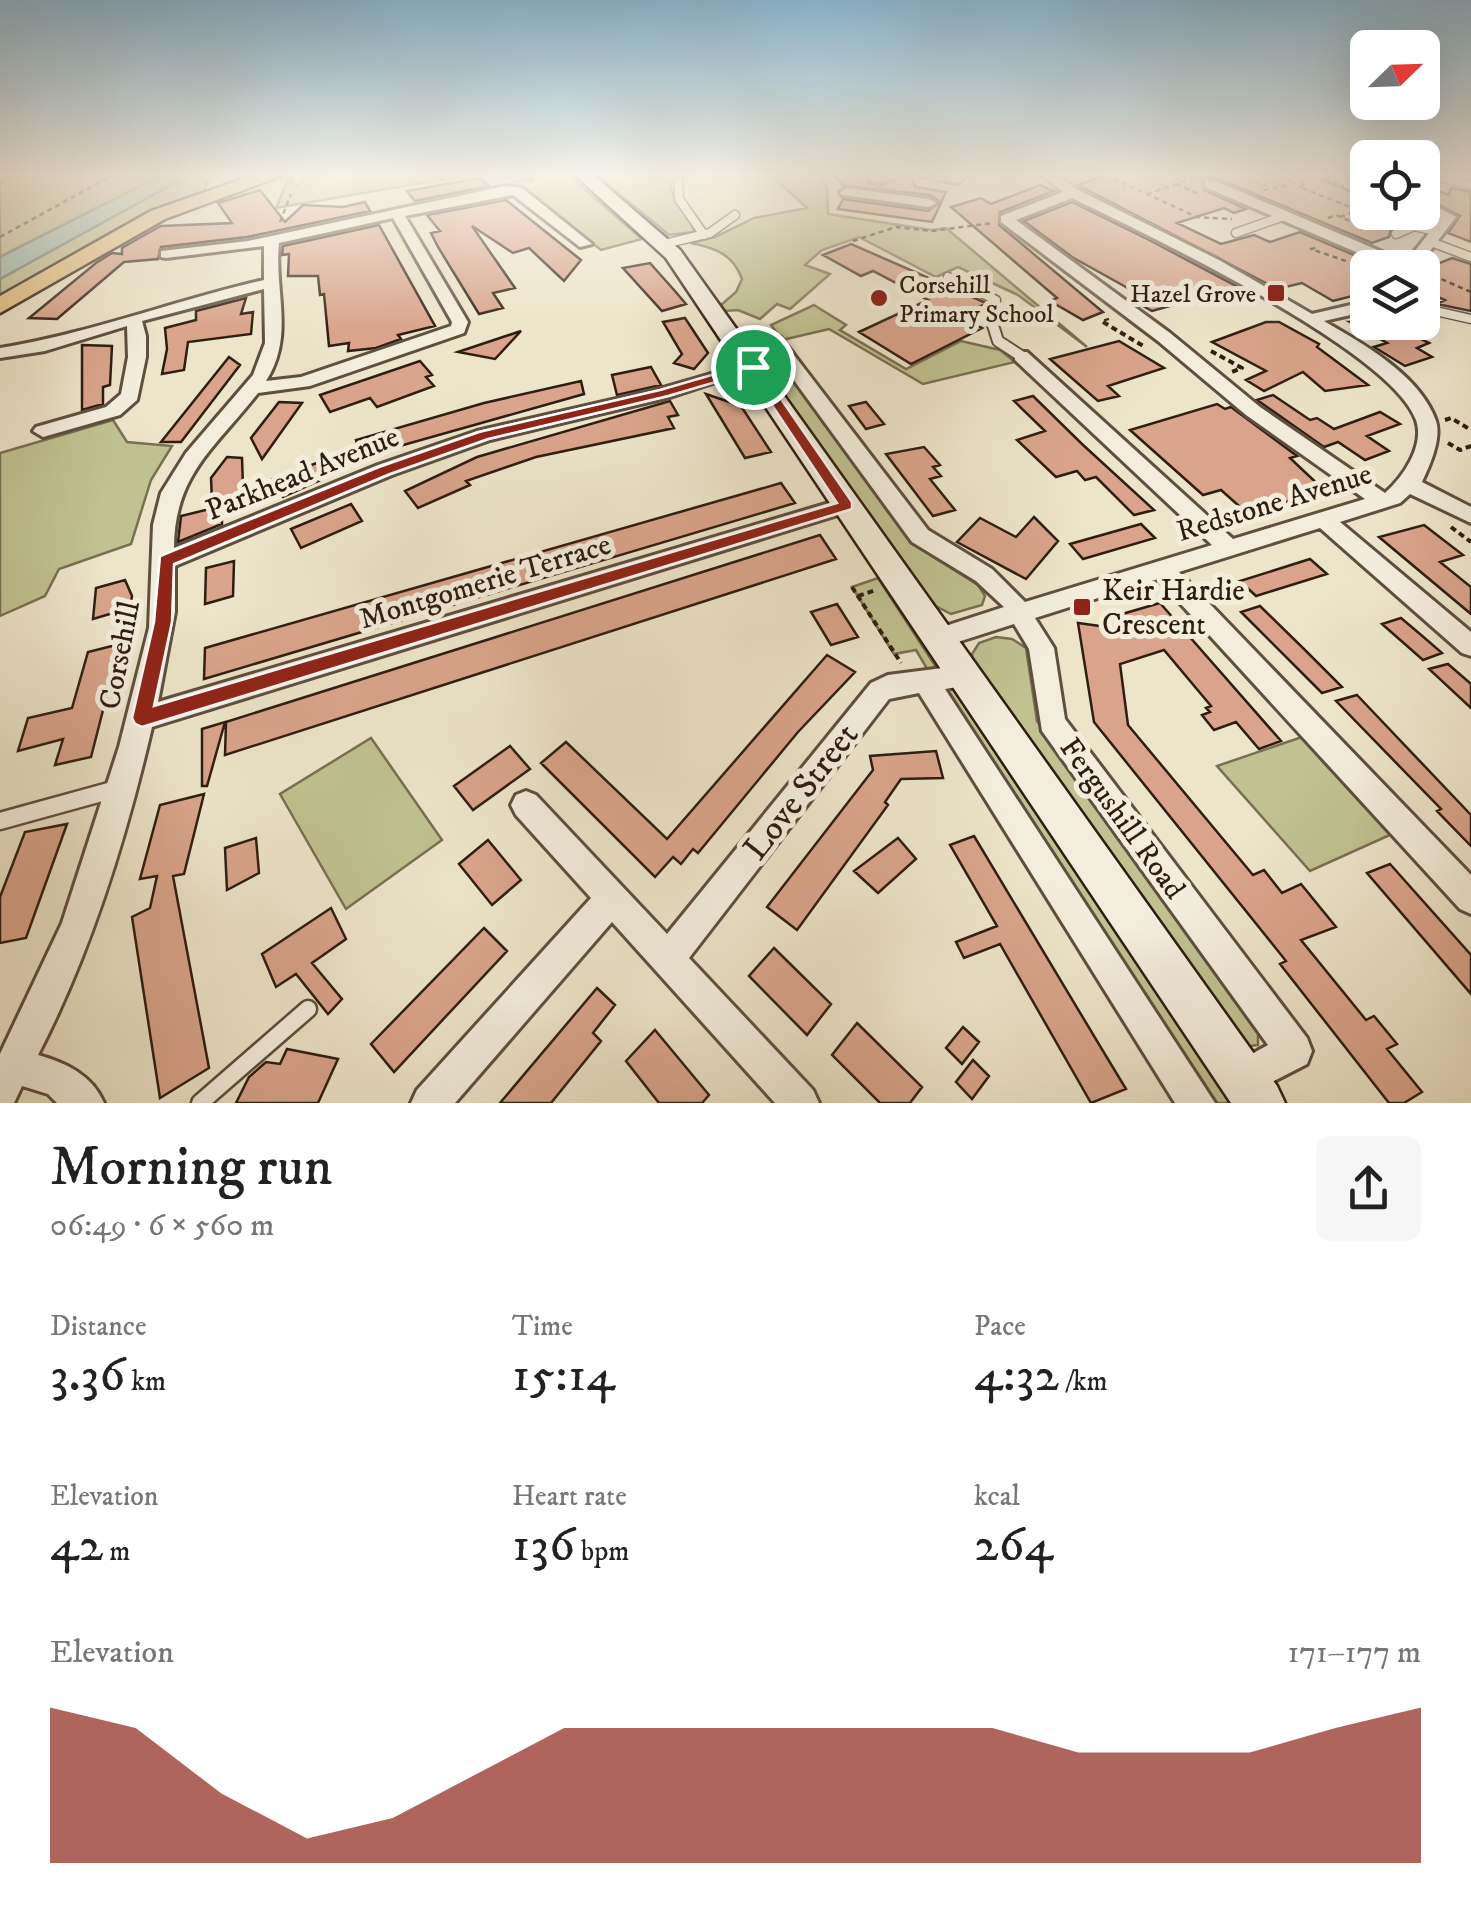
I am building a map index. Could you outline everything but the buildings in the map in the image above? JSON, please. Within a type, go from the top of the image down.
[{"type":"main road","points":[[0,306],[138,226]]},
{"type":"main road","name":"Fergushill Road","points":[[643,226],[664,244],[744,354],[1252,1091]]},
{"type":"street","points":[[166,254],[272,240],[337,226]]},
{"type":"street","points":[[251,388],[304,382],[458,329],[460,322],[404,226]]},
{"type":"street","points":[[562,226],[586,244]]},
{"type":"street","points":[[1015,226],[1105,297],[1164,337],[1253,411],[1382,501]]},
{"type":"street","points":[[1145,226],[1358,349],[1400,384],[1426,420],[1428,436]]},
{"type":"street","points":[[1310,226],[1365,250]]},
{"type":"street","points":[[1424,250],[1440,230]]},
{"type":"street","name":"Corsehill","points":[[7,1078],[74,937],[142,718],[163,622],[165,520],[172,493],[213,431],[251,388],[269,360],[277,305],[270,283],[272,240]]},
{"type":"street","points":[[0,353],[38,347],[270,283]]},
{"type":"street","points":[[1310,320],[1350,310]]},
{"type":"street","points":[[43,430],[113,411],[130,396],[137,357],[133,319]]},
{"type":"street","name":"Fergushill Road","points":[[744,354],[759,337],[774,342],[920,536],[984,575],[1020,612],[1041,648],[1052,723],[1294,1051],[1252,1091]]},
{"type":"street","name":"Parkhead Avenue","points":[[166,560],[469,440],[531,422],[664,394],[744,354]]},
{"type":"street","points":[[1021,356],[1229,548]]},
{"type":"street","name":"Redstone Avenue","points":[[939,638],[1382,501],[1410,485],[1428,436]]},
{"type":"street","points":[[1410,485],[1471,516]]},
{"type":"street","name":"Montgomerie Terrace","points":[[142,718],[846,505]]},
{"type":"street","points":[[1324,520],[1471,646]]},
{"type":"street","points":[[1162,568],[1471,898]]},
{"type":"street","name":"Love Street","points":[[666,961],[880,690],[966,676]]},
{"type":"street","points":[[919,682],[1196,1103]]},
{"type":"street","points":[[526,805],[800,1103]]},
{"type":"street","points":[[430,1103],[610,900]]},
{"type":"street","points":[[7,1078],[58,1079],[85,1103]]},
{"type":"lane","points":[[698,226],[704,235]]},
{"type":"lane","points":[[664,244],[704,235],[718,226]]},
{"type":"lane","points":[[1236,232],[1248,226]]},
{"type":"lane","points":[[1396,234],[1413,226]]},
{"type":"lane","points":[[1415,226],[1471,257]]},
{"type":"lane","points":[[948,277],[996,300],[989,313],[998,341],[1021,356]]},
{"type":"lane","points":[[1440,312],[1471,318]]},
{"type":"lane","points":[[0,821],[120,788]]},
{"type":"lane","points":[[200,1103],[308,1009]]},
{"type":"path","points":[[272,240],[277,226]]},
{"type":"path","points":[[854,240],[896,227],[932,232],[963,226]]},
{"type":"path","points":[[1440,279],[1471,292]]},
{"type":"path","points":[[1428,436],[1460,450],[1471,446]]},
{"type":"path","points":[[852,588],[919,682]]},
{"type":"green space","points":[[0,226],[60,226],[0,257]]},
{"type":"green space","points":[[95,226],[128,226],[0,298],[0,279]]},
{"type":"green space","points":[[571,226],[628,226],[642,239],[601,250]]},
{"type":"green space","points":[[659,226],[692,226],[694,232],[669,235]]},
{"type":"green space","points":[[737,226],[946,228],[1087,347],[1018,295],[958,267],[936,277],[859,237],[822,250],[805,265],[830,274],[790,309],[777,304],[760,319],[738,310],[725,311],[721,305],[736,292],[742,279],[738,270],[722,254],[691,243]]},
{"type":"green space","points":[[814,305],[846,325],[840,330],[906,369],[961,341],[1000,350],[1015,362],[923,384],[829,329],[782,340],[771,325]]},
{"type":"green space","points":[[758,341],[771,348],[913,544],[978,585],[985,596],[982,605],[951,614],[928,602],[749,345]]},
{"type":"green space","points":[[113,420],[127,442],[172,446],[151,480],[131,544],[59,569],[45,596],[0,616],[0,453]]},
{"type":"green space","points":[[878,578],[938,670],[929,672],[916,650],[894,654],[852,587]]},
{"type":"green space","points":[[996,637],[1012,639],[1026,648],[1037,721],[1258,1025],[1258,1045],[1243,1047],[973,663],[972,654],[979,643]]},
{"type":"green space","points":[[958,688],[1239,1103],[1212,1103],[946,691]]},
{"type":"green space","points":[[1302,737],[1392,834],[1310,871],[1217,766]]},
{"type":"green space","points":[[371,738],[442,840],[346,909],[280,794]]},
{"type":"water","points":[[60,226],[95,226],[0,279],[0,257]]},
{"type":"place","name":"Hazel Grove","points":[[1276,293]]},
{"type":"place","name":"Corsehill Primary School","points":[[879,298]]},
{"type":"place","name":"Keir Hardie Crescent","points":[[1082,607]]},
{"type":"route","points":[[753,367],[846,505],[142,718],[163,622],[166,560],[384,470],[484,435],[664,394],[753,367]]}]
